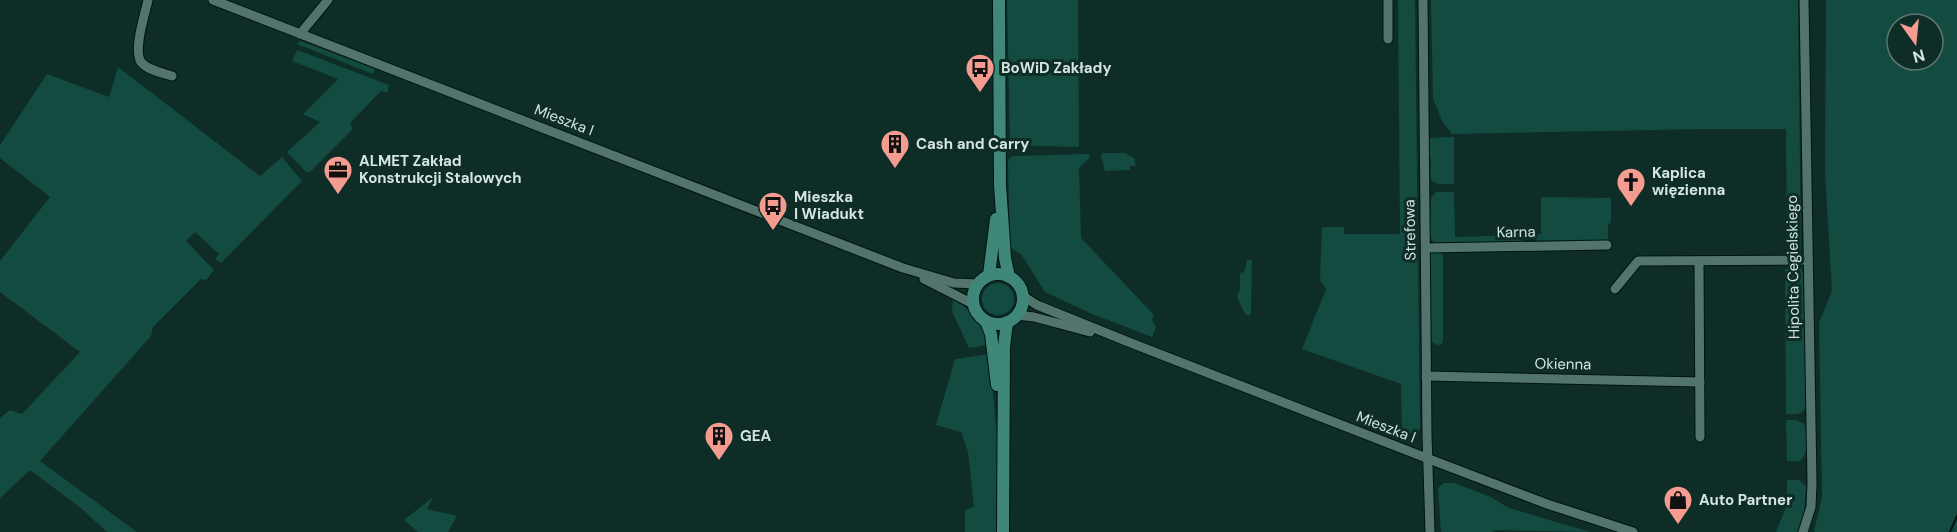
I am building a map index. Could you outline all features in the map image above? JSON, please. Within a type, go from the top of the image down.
[{"type":"main road","points":[[999,0],[1000,185],[1005,258],[1010,277],[1021,288],[1023,296],[1022,306],[1012,319],[1004,347],[1003,532]]},
{"type":"main road","points":[[989,275],[993,258],[1000,185]]},
{"type":"main road","points":[[1010,277],[989,275],[974,290],[973,304],[986,321],[1000,323],[1012,319]]},
{"type":"main road","points":[[986,321],[993,347],[1002,431]]},
{"type":"street","points":[[148,0],[138,54],[141,63],[172,76]]},
{"type":"street","name":"Mieszka I","points":[[213,0],[903,268],[954,283],[978,284]]},
{"type":"street","points":[[300,34],[328,0]]},
{"type":"street","points":[[1388,0],[1388,39]]},
{"type":"street","name":"Strefowa","points":[[1423,0],[1426,376],[1430,532]]},
{"type":"street","name":"Hipolita Cegielskiego","points":[[1803,532],[1811,507],[1812,483],[1804,0]]},
{"type":"street","name":"Karna","points":[[1426,248],[1607,245]]},
{"type":"street","points":[[1615,289],[1638,261],[1808,260]]},
{"type":"street","points":[[1699,261],[1700,437]]},
{"type":"street","name":"Mieszka I","points":[[903,268],[973,304]]},
{"type":"street","name":"Mieszka I","points":[[1023,296],[1037,305],[1131,343],[1429,459],[1547,504],[1633,532]]},
{"type":"street","name":"Mieszka I","points":[[1012,319],[1034,317],[1131,343]]},
{"type":"street","name":"Okienna","points":[[1426,376],[1700,382]]},
{"type":"green space","points":[[1007,0],[1078,0],[1079,147],[1010,145]]},
{"type":"green space","points":[[1398,0],[1415,0],[1420,430],[1414,429],[1409,436],[1402,437],[1401,384],[1302,349],[1326,289],[1320,280],[1322,227],[1344,227],[1344,234],[1400,233]]},
{"type":"green space","points":[[1431,0],[1798,0],[1801,251],[1787,251],[1786,129],[1452,134],[1442,121],[1433,99]]},
{"type":"green space","points":[[1826,0],[1957,0],[1957,532],[1814,532],[1822,497],[1819,323],[1832,291],[1825,172]]},
{"type":"green space","points":[[300,41],[375,69],[373,74],[297,44]]},
{"type":"green space","points":[[297,50],[389,85],[387,93],[381,91],[350,123],[353,129],[310,172],[306,172],[287,152],[320,122],[303,114],[338,79],[292,61]]},
{"type":"green space","points":[[118,67],[260,176],[282,157],[302,181],[221,263],[215,259],[219,254],[195,232],[186,241],[214,270],[206,280],[201,279],[153,327],[151,336],[40,461],[137,532],[107,532],[82,509],[30,470],[0,498],[0,418],[10,410],[22,414],[80,352],[0,292],[0,261],[50,197],[0,158],[0,145],[47,74],[109,97]]},
{"type":"green space","points":[[1454,137],[1454,184],[1438,184],[1432,180],[1431,176],[1428,138]]},
{"type":"green space","points":[[1103,153],[1125,153],[1134,158],[1136,166],[1130,166],[1130,170],[1105,171],[1101,156]]},
{"type":"green space","points":[[1088,154],[1090,157],[1079,168],[1081,238],[1154,315],[1152,320],[1156,327],[1152,337],[1092,314],[1045,292],[1021,254],[1010,248],[1008,160],[1012,156]]},
{"type":"green space","points":[[1436,192],[1454,192],[1455,237],[1527,235],[1520,242],[1434,244],[1430,236],[1431,198]]},
{"type":"green space","points":[[1541,197],[1611,198],[1608,240],[1582,240],[1582,243],[1540,243],[1536,241],[1535,235],[1541,234]]},
{"type":"green space","points":[[1437,250],[1443,256],[1443,338],[1442,344],[1437,345],[1431,341],[1430,257],[1431,252]]},
{"type":"green space","points":[[1247,260],[1252,260],[1251,313],[1249,316],[1245,314],[1237,297],[1240,289],[1240,273],[1244,272]]},
{"type":"green space","points":[[1794,264],[1801,267],[1804,276],[1806,406],[1800,413],[1786,414],[1785,269],[1794,268]]},
{"type":"green space","points":[[998,283],[1009,288],[1014,299],[1009,310],[998,315],[987,310],[982,299],[987,288]]},
{"type":"green space","points":[[953,299],[976,318],[988,345],[969,348],[952,311]]},
{"type":"green space","points":[[989,354],[997,434],[998,532],[965,532],[965,510],[974,507],[968,452],[961,432],[936,425],[955,359]]},
{"type":"green space","points":[[1786,420],[1797,420],[1805,425],[1807,438],[1804,457],[1796,462],[1787,461]]},
{"type":"green space","points":[[1787,480],[1799,480],[1806,486],[1804,515],[1798,532],[1776,532],[1787,505]]},
{"type":"green space","points":[[1444,483],[1454,483],[1491,497],[1509,508],[1590,532],[1494,530],[1493,532],[1441,532],[1438,488]]},
{"type":"green space","points":[[433,497],[427,509],[457,516],[448,532],[418,532],[404,520]]},
{"type":"waterway","points":[[1950,532],[1957,516]]},
{"type":"place","name":"BoWiD Zakłady","points":[[980,94]]},
{"type":"place","name":"Cash and Carry","points":[[895,170]]},
{"type":"place","name":"ALMET Zakład Konstrukcji Stalowych","points":[[338,196]]},
{"type":"place","name":"Kaplica więzienna","points":[[1631,208]]},
{"type":"place","name":"Mieszka I Wiadukt","points":[[773,232]]},
{"type":"place","name":"GEA","points":[[719,462]]},
{"type":"place","name":"Auto Partner","points":[[1678,526]]}]
